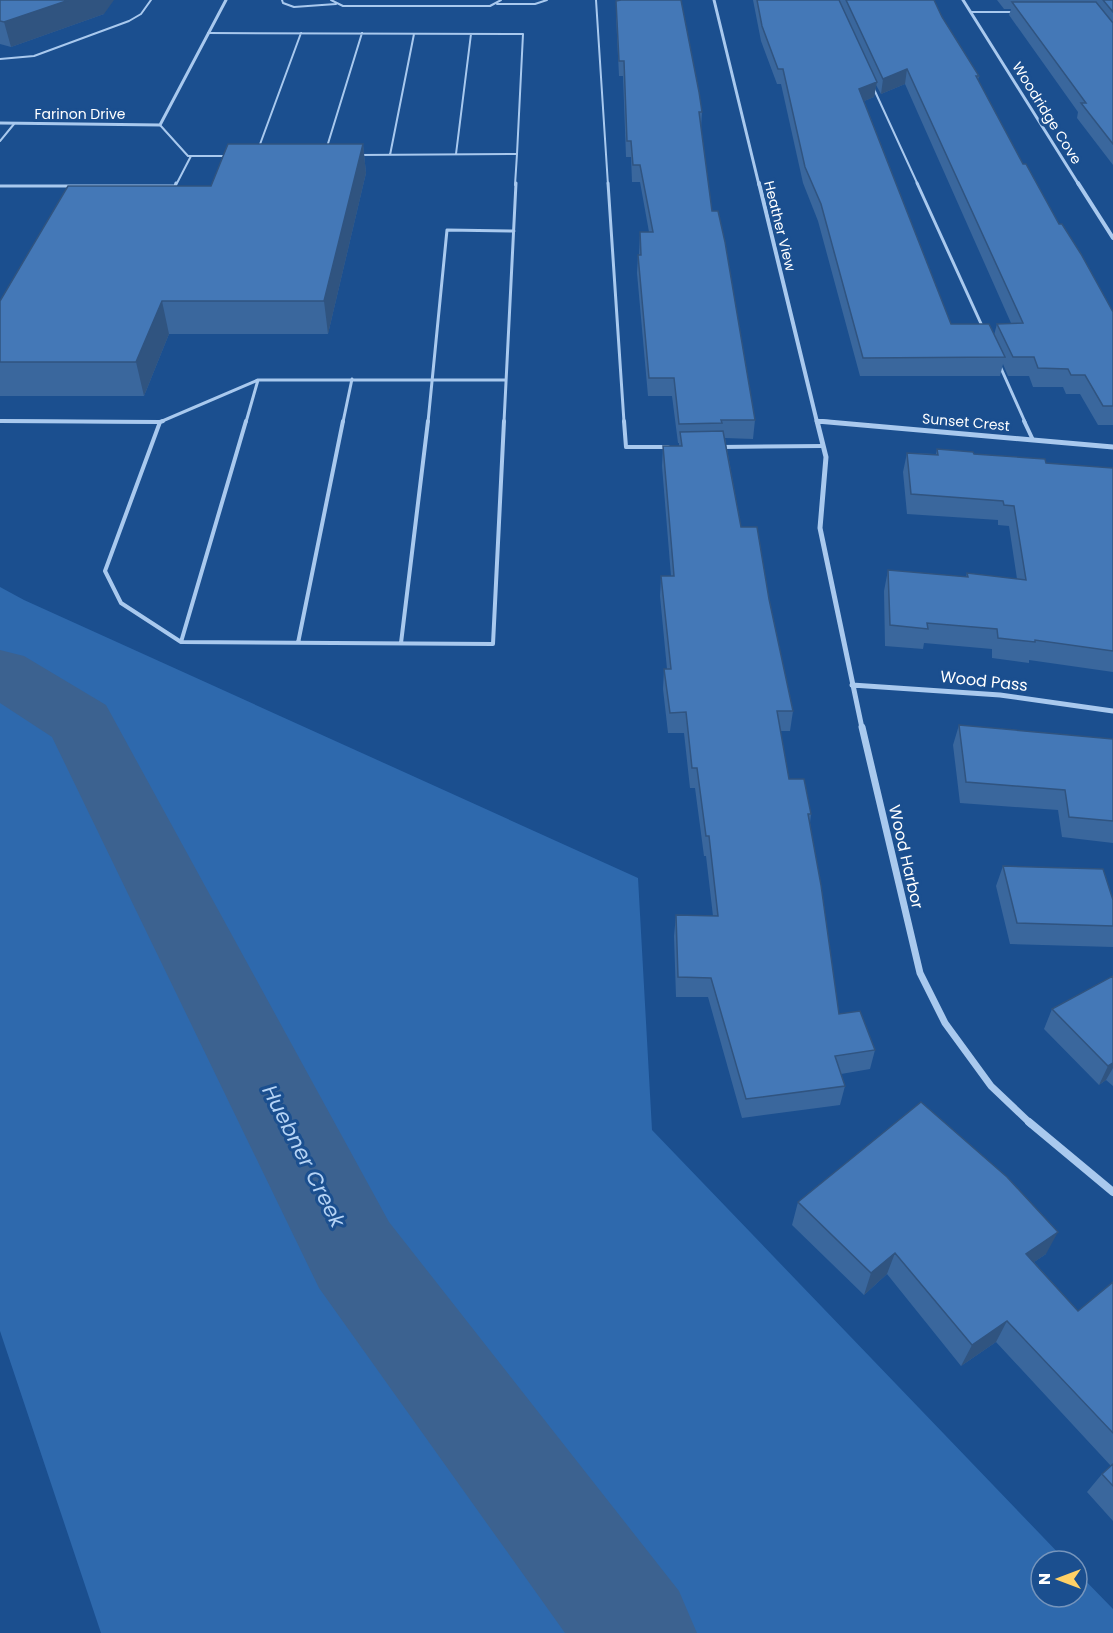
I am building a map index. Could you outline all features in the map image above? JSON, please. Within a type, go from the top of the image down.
[{"type":"street","points":[[160,125],[226,0]]},
{"type":"street","name":"Heather View","points":[[714,0],[826,457]]},
{"type":"street","name":"Woodridge Cove","points":[[963,0],[1113,238]]},
{"type":"street","name":"Farinon Drive","points":[[0,123],[160,125]]},
{"type":"street","name":"Sunset Crest","points":[[817,421],[1113,447]]},
{"type":"street","name":"Wood Harbor","points":[[826,457],[820,528],[852,685],[920,973],[945,1023],[991,1086],[1024,1118],[1113,1192]]},
{"type":"street","name":"Wood Pass","points":[[852,685],[1000,695],[1113,711]]},
{"type":"lane","points":[[0,59],[34,56],[129,21],[141,14],[151,0]]},
{"type":"lane","points":[[282,0],[283,3],[294,6],[337,4],[515,6],[547,0]]},
{"type":"lane","points":[[332,0],[337,4]]},
{"type":"lane","points":[[497,4],[501,0]]},
{"type":"lane","points":[[596,0],[626,447],[673,447]]},
{"type":"lane","points":[[970,12],[1026,12]]},
{"type":"lane","points":[[160,422],[105,571],[121,603],[181,642],[493,644],[523,34],[208,33]]},
{"type":"lane","points":[[256,155],[301,33]]},
{"type":"lane","points":[[324,155],[362,33]]},
{"type":"lane","points":[[390,155],[414,34]]},
{"type":"lane","points":[[456,154],[471,34]]},
{"type":"lane","points":[[873,86],[985,333]]},
{"type":"lane","points":[[0,141],[14,124]]},
{"type":"lane","points":[[160,125],[191,156],[234,156]]},
{"type":"lane","points":[[357,155],[518,154]]},
{"type":"lane","points":[[0,186],[175,186],[191,156]]},
{"type":"lane","points":[[401,643],[433,380],[447,230],[514,231]]},
{"type":"lane","points":[[999,365],[1034,440]]},
{"type":"lane","points":[[298,643],[352,379]]},
{"type":"lane","points":[[0,421],[160,422],[258,380],[506,380]]},
{"type":"lane","points":[[181,642],[258,380]]},
{"type":"lane","points":[[719,447],[823,446]]},
{"type":"shaded area","points":[[0,587],[24,600],[638,878],[652,1130],[1054,1549],[1029,1549],[1029,1609],[1089,1609],[1089,1584],[1113,1609],[1113,1633],[101,1633],[0,1331]]},
{"type":"building","points":[[0,0],[69,0],[4,22],[0,21]]},
{"type":"building","points":[[681,0],[702,112],[699,112],[712,211],[718,211],[725,242],[755,420],[679,424],[674,378],[649,378],[638,255],[641,255],[640,232],[653,232],[640,165],[633,165],[631,141],[627,141],[624,61],[619,61],[616,1]]},
{"type":"building","points":[[757,0],[839,0],[877,82],[859,89],[951,324],[989,324],[1005,357],[863,358],[821,204],[805,167],[783,69],[778,69],[762,26]]},
{"type":"building","points":[[846,0],[934,0],[979,76],[976,76],[1023,164],[1026,164],[1059,224],[1062,224],[1081,254],[1113,312],[1113,406],[1103,406],[1085,375],[1071,375],[1068,369],[1038,368],[1034,357],[1013,357],[997,324],[1023,323],[907,69],[883,79]]},
{"type":"building","points":[[1103,0],[1113,0],[1113,12]]},
{"type":"building","points":[[1012,2],[1096,2],[1113,23],[1113,144],[1081,103],[1086,103]]},
{"type":"building","points":[[228,144],[363,144],[324,301],[162,301],[136,362],[0,362],[0,301],[68,186],[211,186]]},
{"type":"building","points":[[723,431],[741,527],[757,527],[769,599],[793,711],[777,711],[789,779],[804,779],[839,1014],[860,1011],[875,1050],[835,1056],[845,1086],[746,1099],[711,978],[678,977],[676,915],[718,916],[709,836],[706,836],[697,768],[692,768],[686,712],[670,713],[664,669],[671,669],[661,576],[674,576],[663,446],[682,446],[680,432]]},
{"type":"building","points":[[937,449],[1045,459],[1046,463],[1113,468],[1113,651],[1035,640],[1035,642],[998,638],[997,629],[927,623],[928,629],[890,625],[888,570],[968,577],[967,573],[1026,580],[1014,506],[1004,505],[1003,501],[911,494],[907,453],[938,455]]},
{"type":"building","points":[[959,725],[1113,739],[1113,821],[1069,817],[1065,790],[966,782]]},
{"type":"building","points":[[1003,866],[1103,869],[1113,900],[1113,926],[1017,923]]},
{"type":"building","points":[[1113,976],[1113,1063],[1108,1066],[1052,1009]]},
{"type":"building","points":[[921,1102],[1007,1177],[1058,1232],[1026,1254],[1078,1311],[1113,1282],[1113,1433],[1007,1321],[972,1345],[895,1253],[871,1273],[798,1202]]},
{"type":"building","points":[[1113,1464],[1113,1486],[1102,1474]]},
{"type":"waterway","name":"Huebner Creek","points":[[0,672],[81,722],[354,1255],[637,1633]]}]
